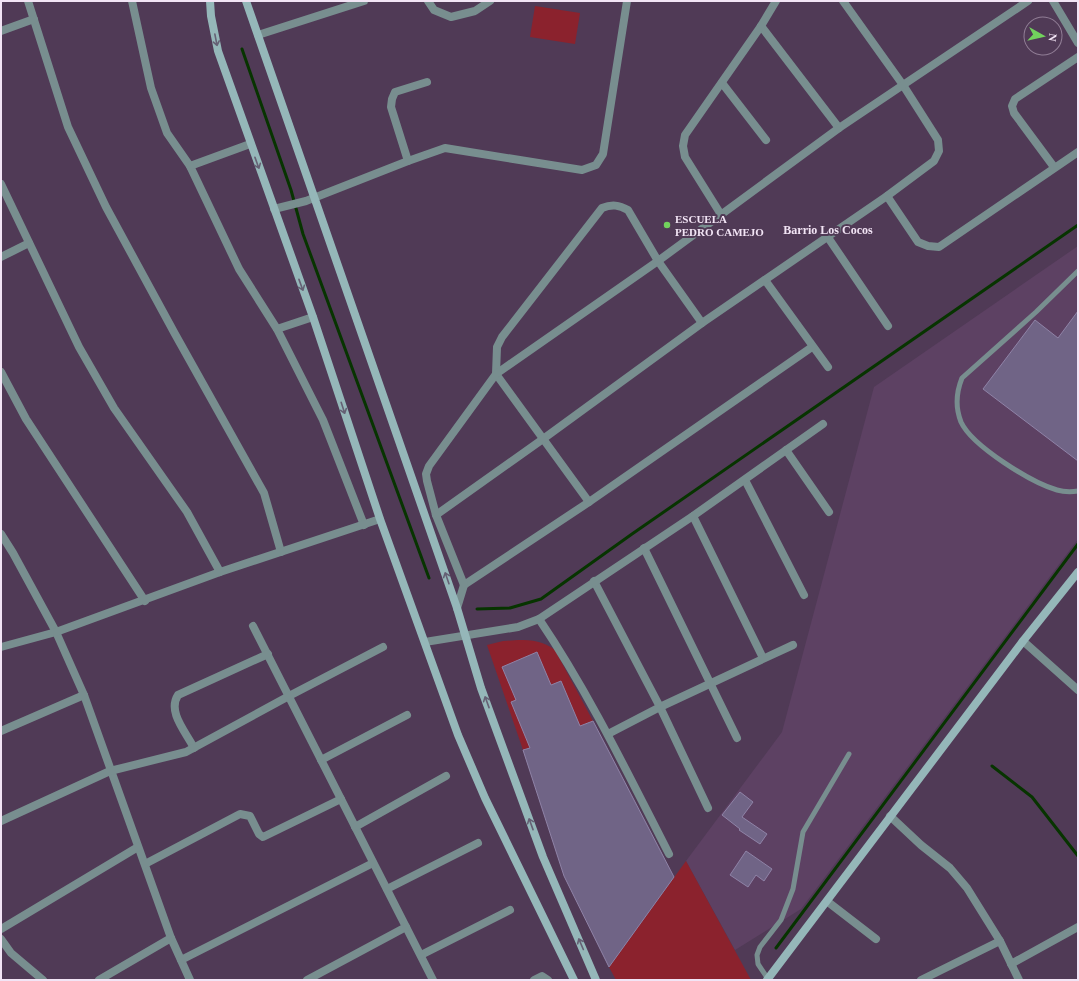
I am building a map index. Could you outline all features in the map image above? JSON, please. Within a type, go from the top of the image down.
[{"type":"main road","points":[[210,1],[211,16],[218,51],[250,144],[278,208],[380,519],[458,736],[482,791],[574,980]]},
{"type":"main road","points":[[246,1],[310,200],[457,608],[481,688],[543,857],[596,980]]},
{"type":"main road","points":[[767,980],[828,902],[890,816],[1023,641],[1078,572]]},
{"type":"street","points":[[28,1],[68,127],[110,214],[264,493],[281,552]]},
{"type":"street","points":[[132,1],[151,88],[167,133],[190,166],[238,269],[278,329],[323,420],[364,526]]},
{"type":"street","points":[[258,35],[364,1]]},
{"type":"street","points":[[428,1],[434,10],[451,16],[475,11],[488,4],[490,1]]},
{"type":"street","points":[[278,208],[310,200],[445,148],[582,170],[596,165],[603,154],[627,1]]},
{"type":"street","points":[[720,213],[685,157],[682,146],[685,135],[761,26],[776,1]]},
{"type":"street","points":[[436,515],[543,440],[702,323],[886,196],[934,161],[939,151],[938,140],[903,85],[843,1]]},
{"type":"street","points":[[457,608],[464,585],[436,515],[426,474],[429,466],[496,374],[658,261],[720,213],[839,128],[1028,1]]},
{"type":"street","points":[[1053,1],[1078,43]]},
{"type":"street","points":[[1,31],[34,19]]},
{"type":"street","points":[[761,26],[839,128]]},
{"type":"street","points":[[1054,167],[1014,113],[1012,106],[1015,99],[1078,58]]},
{"type":"street","points":[[408,161],[392,107],[392,99],[395,92],[427,82]]},
{"type":"street","points":[[722,83],[766,140]]},
{"type":"street","points":[[190,166],[250,144]]},
{"type":"street","points":[[886,196],[918,242],[928,246],[939,247],[1078,152]]},
{"type":"street","points":[[1,184],[79,347],[114,408],[187,512],[220,572]]},
{"type":"street","points":[[589,502],[496,374],[497,347],[502,337],[602,208],[609,205],[616,205],[628,210],[658,261],[702,323]]},
{"type":"street","points":[[827,236],[888,326]]},
{"type":"street","points":[[1,257],[29,243]]},
{"type":"street","points":[[765,280],[812,347],[828,367]]},
{"type":"street","points":[[278,329],[313,317]]},
{"type":"street","points":[[464,585],[589,502],[812,347]]},
{"type":"street","points":[[1,372],[26,419],[145,601]]},
{"type":"street","points":[[425,642],[465,634],[518,627],[539,619],[693,516],[823,424]]},
{"type":"street","points":[[786,450],[829,512]]},
{"type":"street","points":[[745,480],[804,595]]},
{"type":"street","points":[[693,516],[763,658]]},
{"type":"street","points":[[1,646],[56,632],[145,601],[220,572],[364,526],[380,519]]},
{"type":"street","points":[[1,534],[14,553],[56,632],[84,695],[171,938],[190,980]]},
{"type":"street","points":[[644,548],[712,682],[737,738]]},
{"type":"street","points":[[594,581],[660,707],[708,808]]},
{"type":"street","points":[[539,619],[554,641],[608,734],[669,854]]},
{"type":"street","points":[[253,626],[433,980]]},
{"type":"street","points":[[1023,641],[1078,690]]},
{"type":"street","points":[[608,734],[660,707],[793,645]]},
{"type":"street","points":[[1,821],[110,771],[186,752],[289,696],[383,648]]},
{"type":"street","points":[[194,748],[174,710],[174,702],[178,696],[268,654]]},
{"type":"street","points":[[1,731],[84,695]]},
{"type":"street","points":[[321,760],[407,715]]},
{"type":"street","points":[[355,827],[446,776]]},
{"type":"street","points":[[145,864],[234,816],[243,814],[250,816],[259,834],[263,837],[341,799]]},
{"type":"street","points":[[890,816],[921,845],[950,868],[967,888],[1000,941],[1019,980]]},
{"type":"street","points":[[387,889],[478,843]]},
{"type":"street","points":[[1,929],[138,847]]},
{"type":"street","points":[[182,960],[374,863]]},
{"type":"street","points":[[828,902],[876,940]]},
{"type":"street","points":[[421,955],[510,910]]},
{"type":"street","points":[[307,980],[406,927]]},
{"type":"street","points":[[1011,964],[1078,927]]},
{"type":"street","points":[[99,980],[171,938]]},
{"type":"street","points":[[1,939],[11,953],[42,980]]},
{"type":"street","points":[[921,980],[1000,941]]},
{"type":"street","points":[[534,980],[542,976],[548,980]]},
{"type":"lane","points":[[1078,271],[1036,312],[962,378],[957,390],[956,401],[962,424],[977,442],[1029,478],[1057,490],[1069,492],[1078,491]]},
{"type":"lane","points":[[767,980],[758,964],[757,955],[760,947],[781,920],[793,889],[803,832],[849,754]]},
{"type":"shaded area","points":[[535,6],[580,13],[575,44],[530,37]]},
{"type":"shaded area","points":[[1078,246],[1078,539],[801,909],[735,950],[686,861],[782,732],[874,387]]},
{"type":"shaded area","points":[[518,640],[538,642],[555,650],[593,721],[523,750],[487,645],[503,641]]},
{"type":"shaded area","points":[[686,861],[751,980],[616,980],[609,967]]},
{"type":"building","points":[[1078,311],[1078,461],[983,389],[1035,320],[1058,338]]},
{"type":"building","points":[[537,652],[551,685],[561,681],[580,726],[593,721],[674,877],[609,967],[564,876],[523,750],[530,748],[511,702],[516,700],[502,667]]},
{"type":"building","points":[[740,792],[753,802],[742,817],[767,834],[760,844],[739,830],[740,829],[722,815]]},
{"type":"building","points":[[746,851],[772,869],[764,881],[756,875],[748,887],[730,875]]},
{"type":"waterway","points":[[242,49],[291,190],[303,234],[429,578]]},
{"type":"waterway","points":[[477,609],[510,608],[541,599],[632,534],[1078,225]]},
{"type":"waterway","points":[[776,948],[1078,544]]},
{"type":"waterway","points":[[992,766],[1032,797],[1078,856]]},
{"type":"place","name":"ESCUELA PEDRO CAMEJO","points":[[667,225]]},
{"type":"district","name":"Barrio Los Cocos","points":[[828,230]]}]
